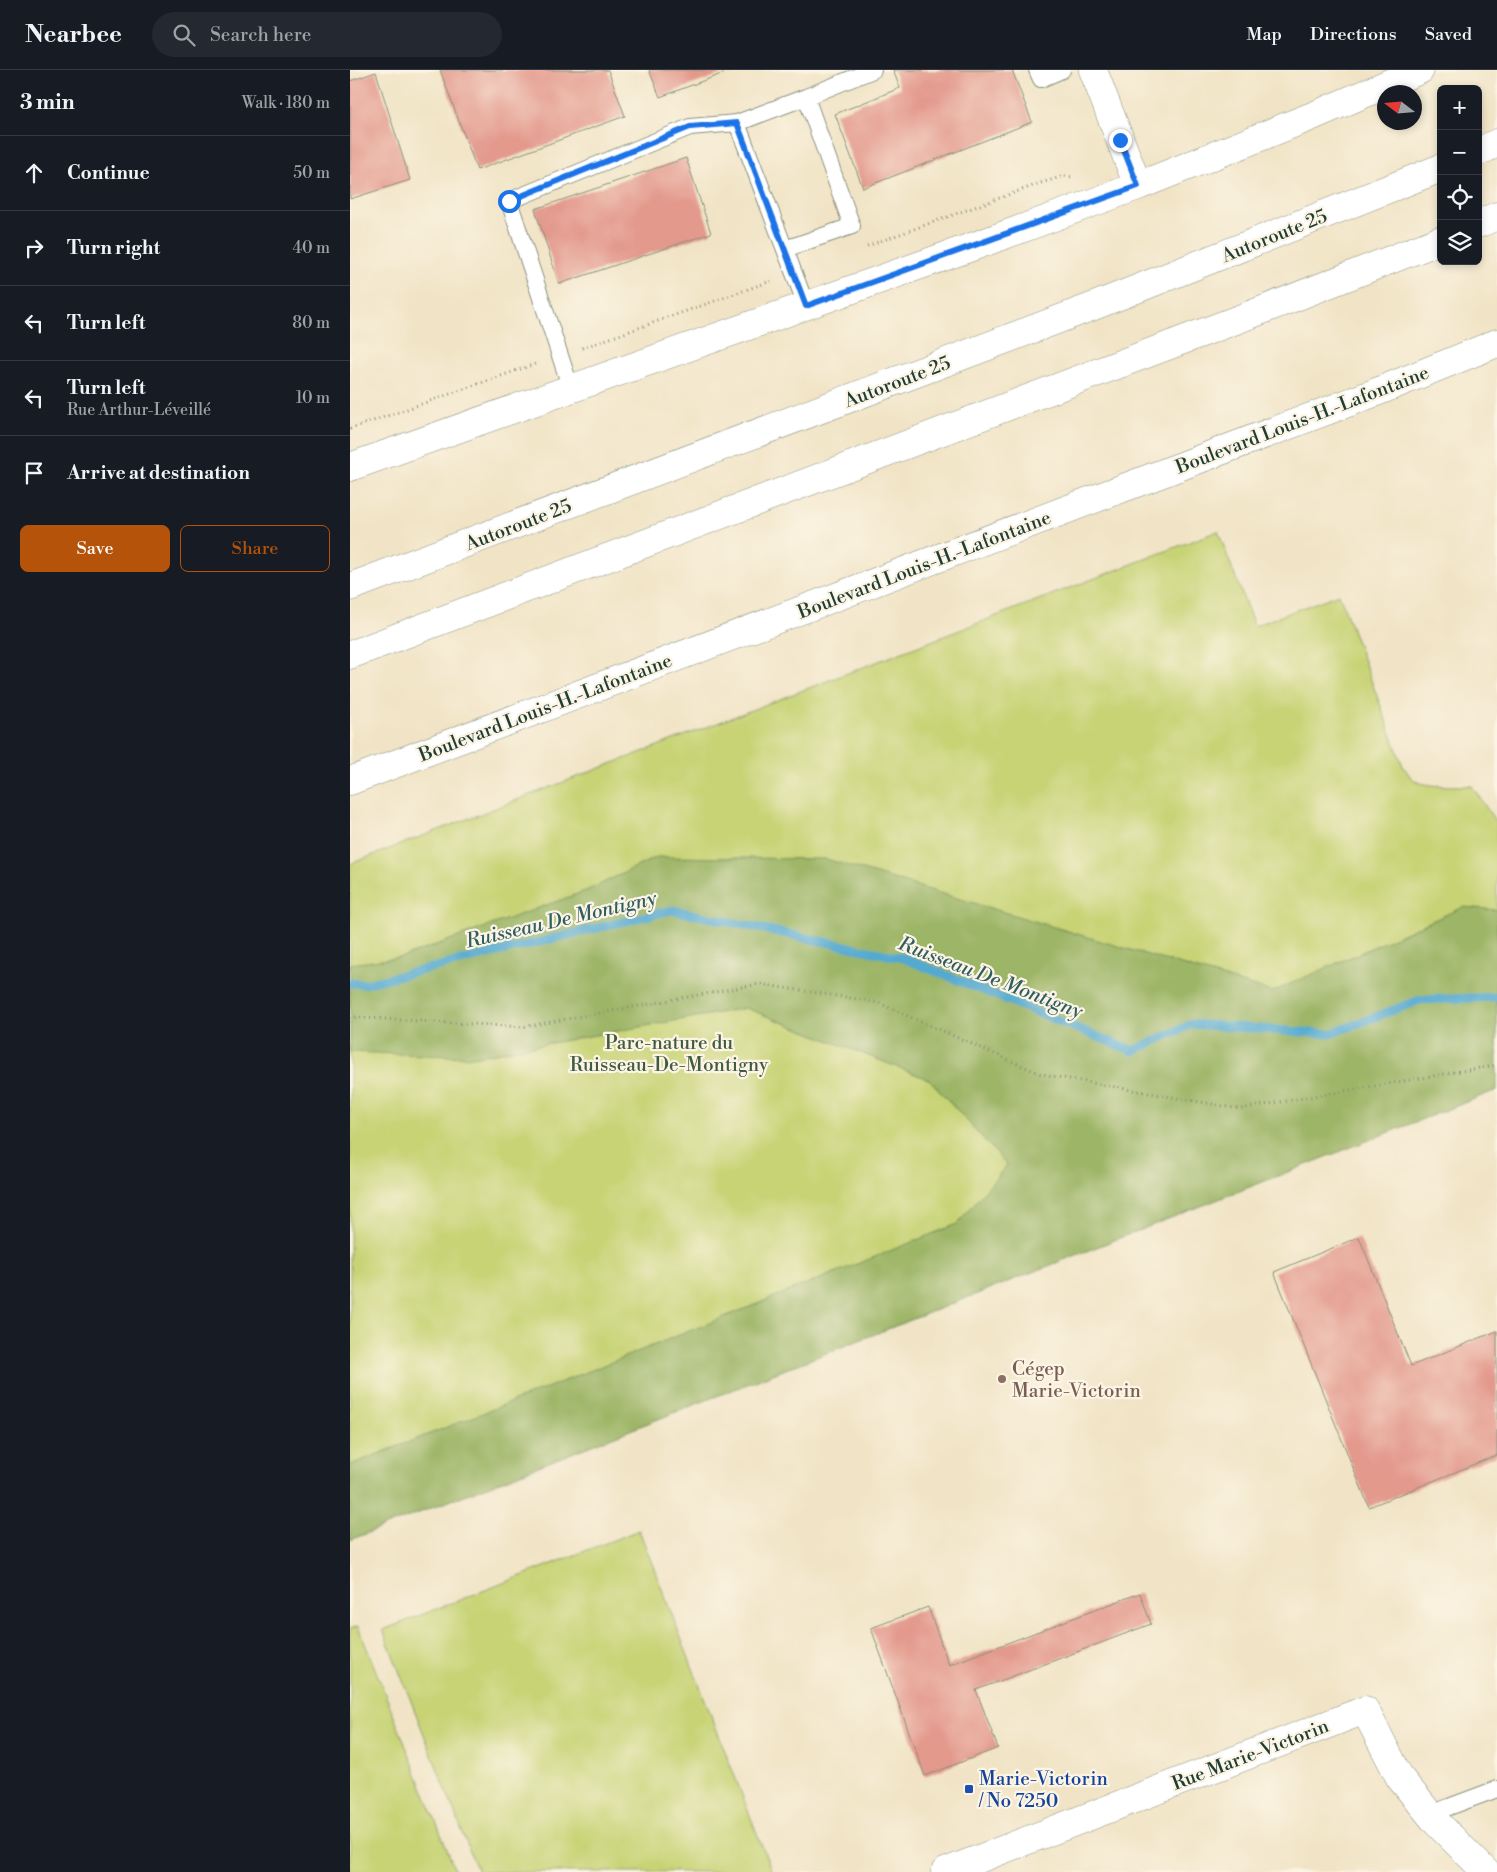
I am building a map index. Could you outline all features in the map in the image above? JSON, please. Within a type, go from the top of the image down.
[{"type":"main road","points":[[1093,70],[1138,186]]},
{"type":"main road","points":[[350,467],[806,306],[1138,186],[1420,70]]},
{"type":"main road","points":[[1482,150],[1497,143]]},
{"type":"main road","name":"Autoroute 25","points":[[350,587],[1085,310],[1437,170]]},
{"type":"main road","points":[[1482,222],[1497,216]]},
{"type":"main road","points":[[350,655],[1242,318],[1437,242]]},
{"type":"main road","name":"Boulevard Louis-H.-Lafontaine","points":[[350,781],[1374,393],[1497,343]]},
{"type":"main road","name":"Rue Marie-Victorin","points":[[945,1872],[1365,1710],[1400,1778],[1430,1814],[1486,1872]]},
{"type":"lane","points":[[571,389],[509,201],[690,127],[737,123],[806,98],[873,70]]},
{"type":"lane","points":[[1037,70],[1041,79],[1062,70]]},
{"type":"lane","points":[[785,249],[852,226],[806,98]]},
{"type":"lane","points":[[737,123],[806,306]]},
{"type":"lane","points":[[1430,1814],[1497,1789]]},
{"type":"path","points":[[862,248],[1064,176]]},
{"type":"path","points":[[582,348],[763,284]]},
{"type":"path","points":[[350,429],[538,363]]},
{"type":"path","points":[[350,1017],[523,1027],[759,984],[876,1002],[1041,1074],[1240,1109],[1497,1065]]},
{"type":"green space","name":"Parc-nature du Ruisseau-De-Montigny","points":[[1218,531],[1254,626],[1339,594],[1403,766],[1412,778],[1421,783],[1472,786],[1497,824],[1497,1056],[350,1487],[350,864]]},
{"type":"green space","points":[[657,857],[826,859],[1272,992],[1463,907],[1497,910],[1497,1090],[350,1540],[350,1465],[957,1224],[1007,1165],[930,1080],[746,1008],[473,1057],[350,1052],[350,964],[403,957],[588,890]]},
{"type":"green space","points":[[639,1530],[772,1872],[478,1872],[383,1630]]},
{"type":"green space","points":[[358,1626],[456,1872],[350,1872],[350,1629]]},
{"type":"building","points":[[440,70],[608,70],[625,116],[477,170]]},
{"type":"building","points":[[649,70],[732,70],[660,97]]},
{"type":"building","points":[[893,70],[1012,70],[1032,122],[863,188],[835,114],[900,88]]},
{"type":"building","points":[[376,72],[410,180],[350,199],[350,81]]},
{"type":"building","points":[[686,158],[711,233],[559,284],[535,209]]},
{"type":"building","points":[[1359,1237],[1411,1366],[1497,1331],[1497,1455],[1369,1507],[1274,1272]]},
{"type":"building","points":[[1140,1593],[1151,1624],[976,1690],[998,1748],[925,1776],[871,1628],[928,1607],[949,1665]]},
{"type":"waterway","name":"Ruisseau De Montigny","points":[[350,983],[365,984],[672,910],[903,958],[1133,1051],[1192,1024],[1330,1034],[1420,1000],[1497,997]]},
{"type":"place","name":"Cégep Marie-Victorin","points":[[1002,1379]]},
{"type":"place","name":"Marie-Victorin / No 7250","points":[[969,1789]]},
{"type":"route","points":[[509,201],[690,127],[737,123],[806,306],[1138,186],[1120,140]]}]
